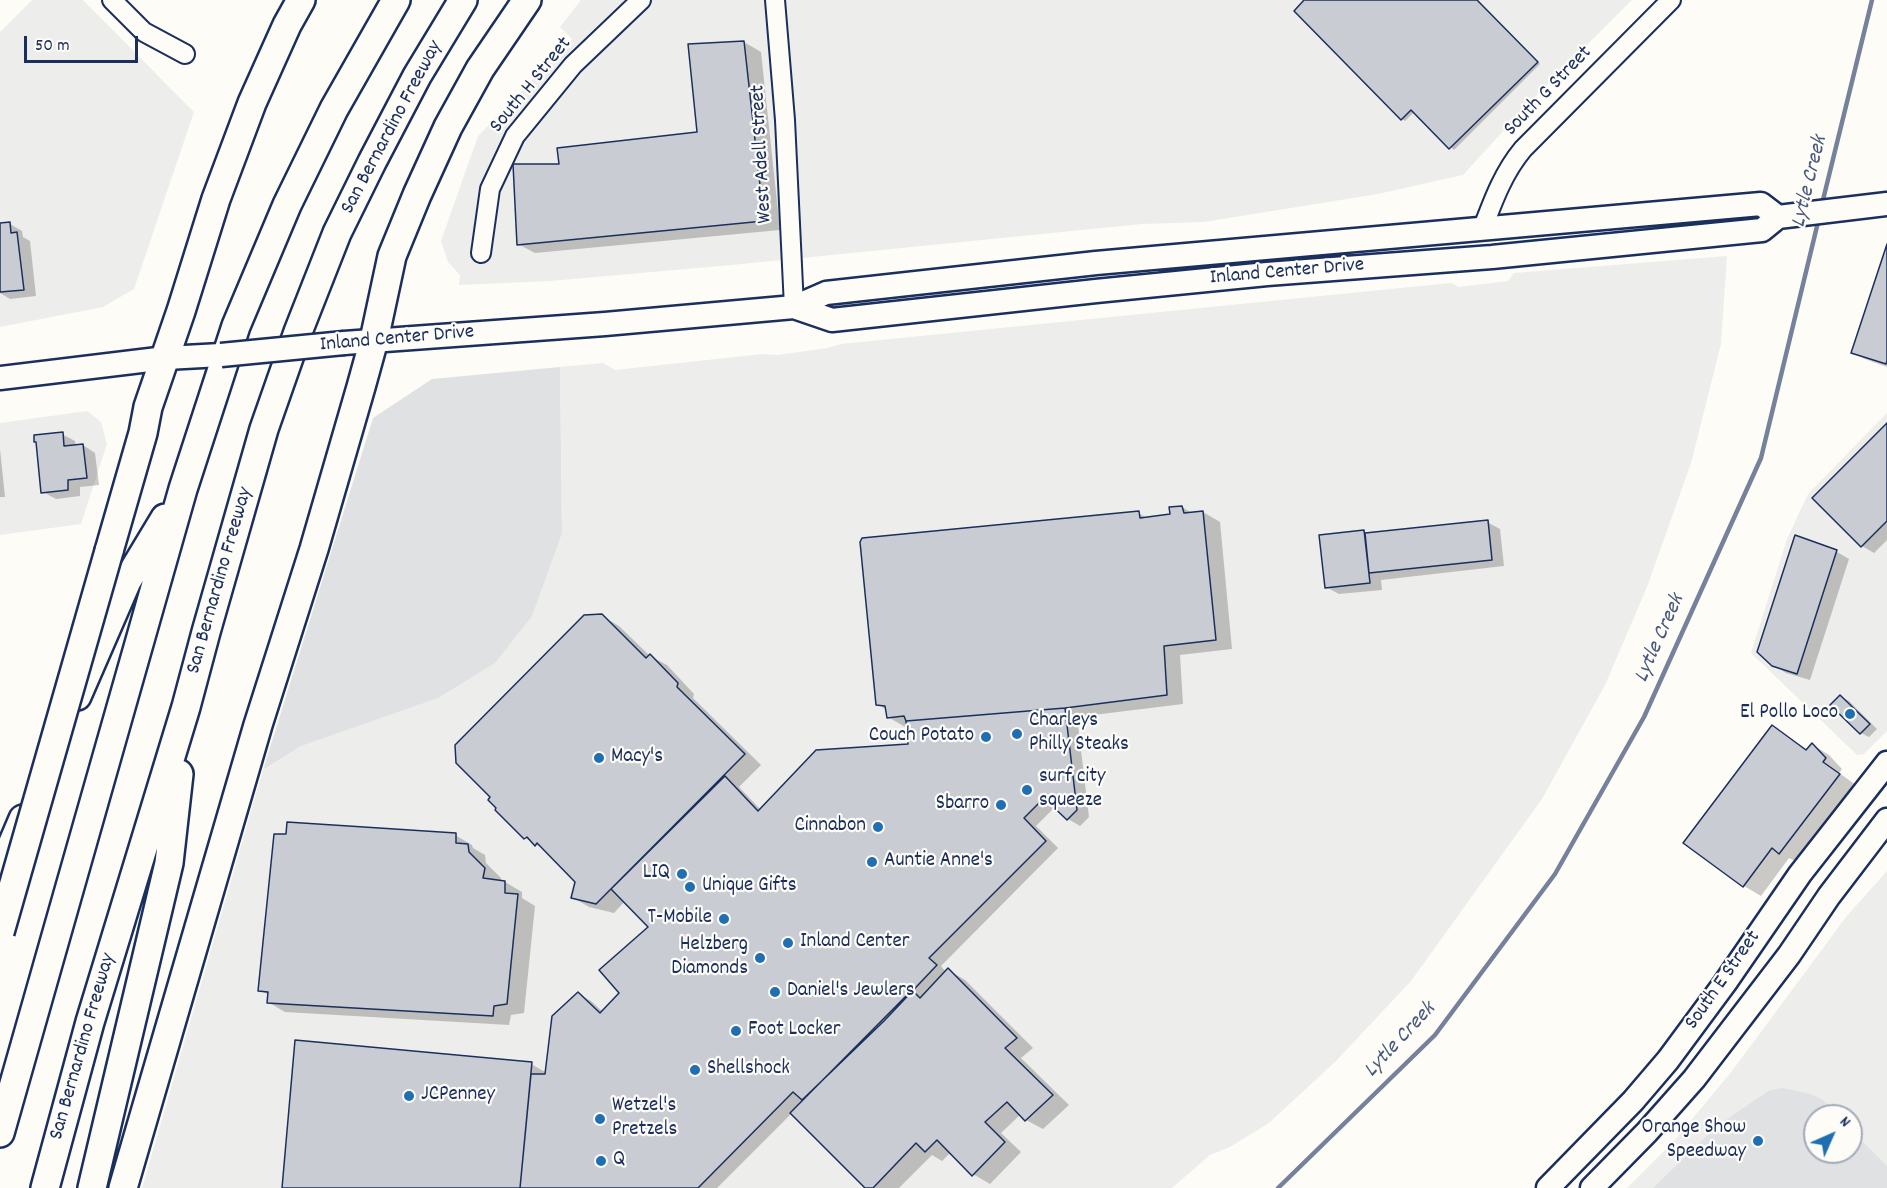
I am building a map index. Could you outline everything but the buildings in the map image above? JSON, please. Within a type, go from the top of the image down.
[{"type":"highway","points":[[0,932],[143,433],[148,407],[177,358],[216,199],[233,151],[287,25],[301,0]]},
{"type":"highway","points":[[0,1133],[183,489],[236,326],[287,205],[334,109],[396,0]]},
{"type":"highway","name":"San Bernardino Freeway","points":[[45,1188],[90,1022],[186,707],[264,429],[298,332],[338,233],[372,162],[417,76],[463,0]]},
{"type":"highway","points":[[123,1188],[258,725],[314,549],[374,340],[392,256],[448,127],[480,69],[528,0]]},
{"type":"highway","points":[[0,873],[127,581],[183,489]]},
{"type":"highway","points":[[92,1188],[169,863],[186,707]]},
{"type":"main road","name":"Inland Center Drive","points":[[0,378],[177,358],[374,340],[605,324],[794,307],[826,293],[1096,263],[1761,204],[1778,217]]},
{"type":"main road","name":"Inland Center Drive","points":[[794,307],[832,320],[1267,274],[1492,257],[1762,230],[1778,217],[1884,204]]},
{"type":"main road","name":"South E Street","points":[[1548,1188],[1633,1101],[1675,1051],[1725,983],[1800,873],[1887,763]]},
{"type":"main road","name":"South E Street","points":[[1592,1188],[1647,1132],[1694,1079],[1789,955],[1829,896],[1887,820]]},
{"type":"street","points":[[112,0],[144,32],[186,54]]},
{"type":"street","name":"South H Street","points":[[481,253],[490,189],[515,136],[573,65],[641,0]]},
{"type":"street","name":"West Adell Street","points":[[776,0],[785,120],[794,307]]},
{"type":"street","name":"South G Street","points":[[1482,230],[1500,184],[1518,156],[1671,0]]},
{"type":"shaded area","points":[[32,0],[83,0],[194,112],[134,289],[103,307],[0,327],[0,32]]},
{"type":"shaded area","points":[[581,0],[1632,0],[1528,104],[1463,175],[1378,194],[1204,222],[1142,224],[550,281],[459,285],[460,275],[448,262],[441,241],[478,136],[572,39],[560,27]]},
{"type":"shaded area","points":[[1727,256],[1721,344],[1691,463],[1647,587],[1605,685],[1542,799],[1411,981],[1336,1061],[1269,1123],[1230,1147],[1210,1155],[1172,1188],[142,1188],[263,770],[301,746],[562,533],[560,367],[603,363],[615,370],[762,354],[778,355],[841,344],[1451,283],[1459,287],[1508,281],[1514,273]]},
{"type":"shaded area","points":[[560,367],[562,533],[532,616],[495,663],[438,698],[301,746],[263,770],[373,418],[432,379]]},
{"type":"shaded area","points":[[87,411],[101,422],[107,444],[81,524],[0,535],[0,423]]},
{"type":"shaded area","points":[[1887,413],[1887,731],[1864,754],[1857,755],[1751,653],[1787,539],[1808,494]]},
{"type":"shaded area","points":[[1887,871],[1887,1188],[1627,1188],[1673,1142],[1732,1071],[1846,917]]},
{"type":"shaded area","name":"Orange Show Speedway","points":[[1782,1088],[1806,1093],[1820,1098],[1827,1104],[1803,1104],[1803,1164],[1863,1164],[1863,1142],[1887,1166],[1887,1188],[1653,1188],[1718,1125],[1770,1090]]},
{"type":"waterway","name":"Lytle Creek","points":[[1822,204],[1872,0]]},
{"type":"waterway","name":"Lytle Creek","points":[[1278,1188],[1435,1035],[1555,874],[1644,717],[1761,458],[1819,218]]},
{"type":"place","name":"El Pollo Loco","points":[[1850,714]]},
{"type":"place","name":"Charleys Philly Steaks","points":[[1017,734]]},
{"type":"place","name":"Couch Potato","points":[[986,737]]},
{"type":"place","name":"Macy's","points":[[599,758]]},
{"type":"place","name":"surf city squeeze","points":[[1027,790]]},
{"type":"place","name":"Sbarro","points":[[1001,805]]},
{"type":"place","name":"Cinnabon","points":[[878,827]]},
{"type":"place","name":"Auntie Anne's","points":[[872,862]]},
{"type":"place","name":"LIQ","points":[[682,874]]},
{"type":"place","name":"Unique Gifts","points":[[690,887]]},
{"type":"place","name":"T-Mobile","points":[[724,919]]},
{"type":"place","name":"Inland Center","points":[[788,943]]},
{"type":"place","name":"Helzberg Diamonds","points":[[760,958]]},
{"type":"place","name":"Daniel's Jewlers","points":[[775,992]]},
{"type":"place","name":"Foot Locker","points":[[736,1031]]},
{"type":"place","name":"Shellshock","points":[[695,1070]]},
{"type":"place","name":"JCPenney","points":[[409,1096]]},
{"type":"place","name":"Wetzel's Pretzels","points":[[600,1119]]},
{"type":"place","name":"Orange Show Speedway","points":[[1758,1141]]},
{"type":"place","name":"Q","points":[[601,1161]]}]
